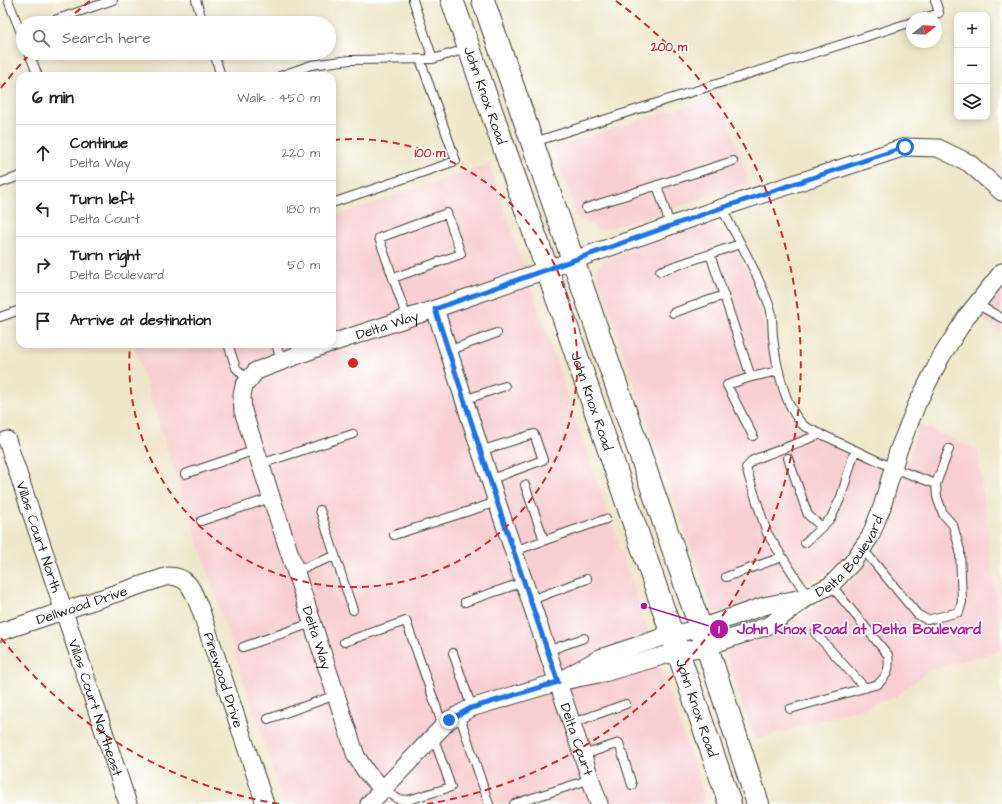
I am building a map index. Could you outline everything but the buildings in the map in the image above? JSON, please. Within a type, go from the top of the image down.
[{"type":"main road","name":"John Knox Road","points":[[452,0],[676,642],[730,804]]},
{"type":"main road","name":"John Knox Road","points":[[483,0],[703,637],[758,804]]},
{"type":"street","name":"Delta Way","points":[[336,340],[435,309],[670,225],[905,147],[938,148],[969,163],[1002,192]]},
{"type":"street","name":"Delta Boulevard","points":[[369,804],[449,720],[466,711],[558,682],[600,658],[676,642],[770,625],[808,597],[831,585],[852,563],[870,537],[882,508],[893,468],[917,404],[941,356],[976,304],[1002,272]]},
{"type":"street","name":"Delta Court","points":[[435,309],[489,480],[599,804]]},
{"type":"street","name":"Delta Way","points":[[314,348],[256,371],[248,380],[242,395],[243,411],[356,756],[367,773],[383,789]]},
{"type":"street","name":"Villas Court North","points":[[7,440],[65,610]]},
{"type":"street","name":"Pinewood Drive","points":[[163,578],[178,576],[184,579],[191,588],[201,611],[265,804]]},
{"type":"street","name":"Dellwood Drive","points":[[0,632],[163,578]]},
{"type":"street","name":"Villas Court Northeast","points":[[65,610],[128,804]]},
{"type":"lane","points":[[8,0],[16,19]]},
{"type":"lane","points":[[66,16],[113,0]]},
{"type":"lane","points":[[196,0],[201,16]]},
{"type":"lane","points":[[413,0],[433,59]]},
{"type":"lane","points":[[935,0],[939,12]]},
{"type":"lane","points":[[533,142],[906,24]]},
{"type":"lane","points":[[291,72],[311,65],[350,60],[433,59],[469,48]]},
{"type":"lane","points":[[336,202],[456,161],[420,59]]},
{"type":"lane","points":[[32,60],[36,72]]},
{"type":"lane","points":[[216,60],[220,72]]},
{"type":"lane","points":[[586,208],[733,161]]},
{"type":"lane","points":[[0,183],[16,177]]},
{"type":"lane","points":[[658,185],[670,225]]},
{"type":"lane","points":[[721,208],[740,244],[770,308],[778,371],[790,407],[799,421],[821,434],[893,468],[936,484]]},
{"type":"lane","points":[[393,278],[461,254],[448,213],[379,238],[393,278],[407,318]]},
{"type":"lane","points":[[660,271],[740,244]]},
{"type":"lane","points":[[710,254],[751,377]]},
{"type":"lane","points":[[673,313],[724,295]]},
{"type":"lane","points":[[976,304],[1002,318]]},
{"type":"lane","points":[[0,317],[16,311]]},
{"type":"lane","points":[[448,351],[497,333]]},
{"type":"lane","points":[[229,348],[236,368],[248,380]]},
{"type":"lane","points":[[278,348],[282,360]]},
{"type":"lane","points":[[753,436],[727,385],[751,377],[778,371]]},
{"type":"lane","points":[[464,400],[505,386]]},
{"type":"lane","points":[[185,474],[353,434]]},
{"type":"lane","points":[[480,451],[534,434],[543,460],[489,480]]},
{"type":"lane","points":[[808,597],[767,533],[746,468],[753,460],[821,434]]},
{"type":"lane","points":[[862,548],[917,614],[927,620],[959,612],[962,602],[960,550],[953,525],[943,514],[937,497],[936,484],[948,448]]},
{"type":"lane","points":[[805,543],[831,518],[840,497],[855,450]]},
{"type":"lane","points":[[788,458],[808,515],[822,526]]},
{"type":"lane","points":[[525,485],[544,540]]},
{"type":"lane","points":[[201,521],[271,498]]},
{"type":"lane","points":[[394,535],[497,502]]},
{"type":"lane","points":[[320,510],[353,610]]},
{"type":"lane","points":[[514,550],[606,519]]},
{"type":"lane","points":[[295,571],[335,556]]},
{"type":"lane","points":[[726,577],[782,556]]},
{"type":"lane","points":[[531,600],[587,579]]},
{"type":"lane","points":[[464,602],[524,582]]},
{"type":"lane","points":[[790,709],[878,684],[886,677],[890,666],[888,655],[831,585]]},
{"type":"lane","points":[[344,642],[406,621],[438,731],[451,787],[408,800],[398,799],[383,789]]},
{"type":"lane","points":[[243,647],[312,623]]},
{"type":"lane","points":[[815,633],[865,688]]},
{"type":"lane","points":[[547,651],[584,638]]},
{"type":"lane","points":[[453,653],[489,804]]},
{"type":"lane","points":[[268,719],[336,695]]},
{"type":"lane","points":[[572,723],[626,704]]},
{"type":"lane","points":[[583,755],[619,744],[632,785]]},
{"type":"lane","points":[[514,804],[591,779]]},
{"type":"shaded area","points":[[720,96],[749,184],[607,229],[598,230],[577,217],[553,147]]},
{"type":"shaded area","points":[[489,164],[707,804],[284,804],[134,348],[336,348],[336,216]]},
{"type":"shaded area","points":[[703,225],[714,225],[723,231],[751,277],[770,348],[775,376],[794,424],[875,465],[883,476],[882,485],[859,541],[841,560],[822,576],[732,612],[718,613],[712,610],[595,270],[604,260]]},
{"type":"shaded area","points":[[1002,290],[1002,333],[978,315]]},
{"type":"shaded area","points":[[918,424],[978,450],[1002,650],[930,670],[894,698],[755,740],[725,655],[727,649],[732,643],[775,632],[818,606],[856,577],[885,537],[892,520]]},
{"type":"place","name":"John Knox Road at Delta Boulevard","points":[[644,606]]},
{"type":"route","points":[[449,720],[471,708],[558,682],[497,502],[435,309],[573,259],[905,147]]}]
